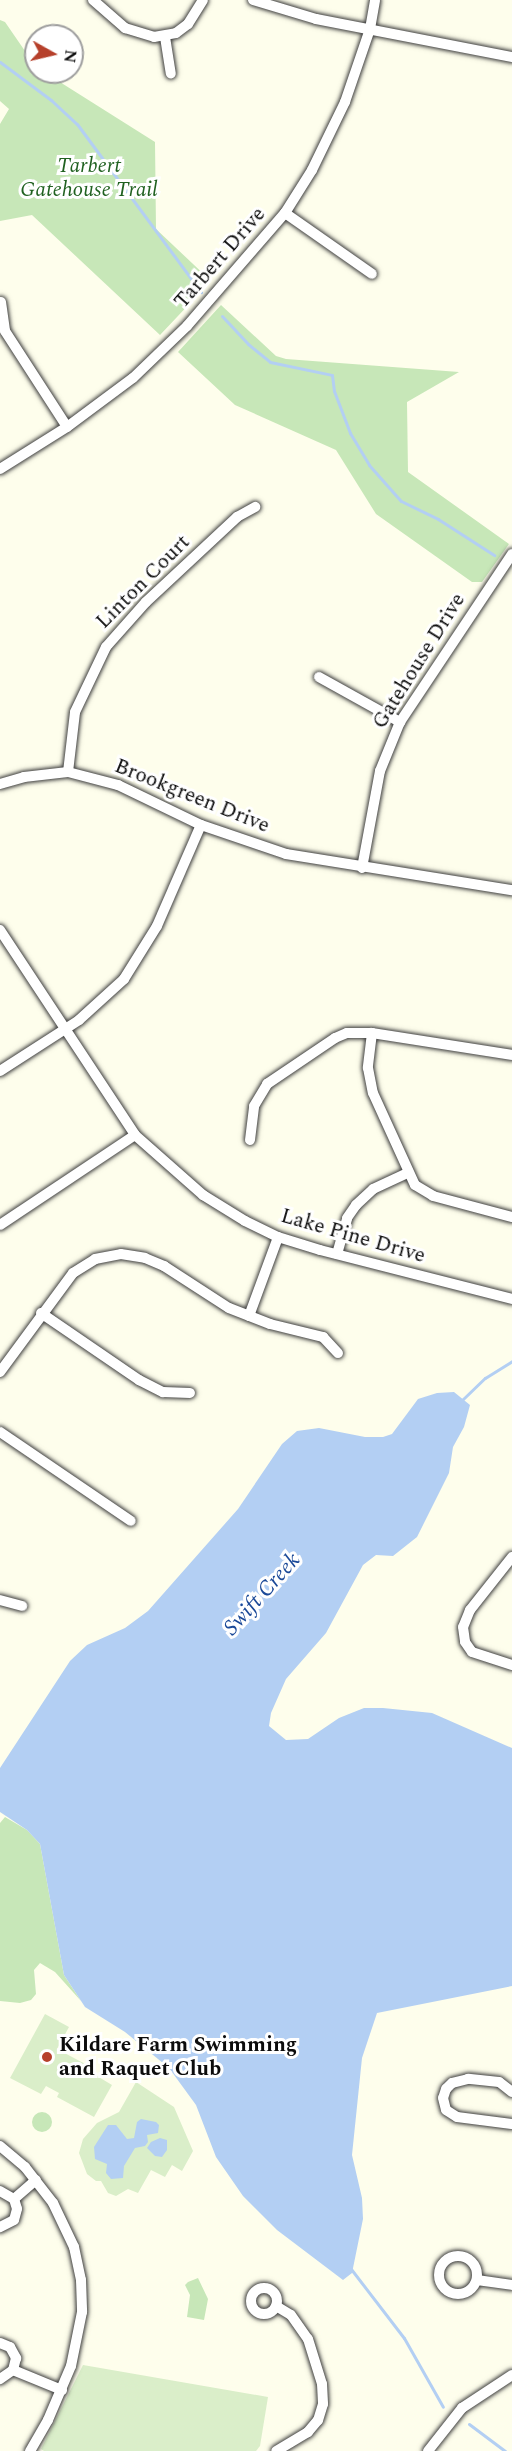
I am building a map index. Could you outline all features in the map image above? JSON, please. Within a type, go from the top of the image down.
[{"type":"street","points":[[93,0],[124,28],[144,35],[165,37],[189,24],[203,0]]},
{"type":"street","points":[[253,0],[297,14],[512,57]]},
{"type":"street","name":"Tarbert Drive","points":[[0,469],[105,400],[160,353],[239,268],[285,213],[333,128],[355,75],[370,29],[375,0]]},
{"type":"street","points":[[165,37],[171,74]]},
{"type":"street","points":[[285,213],[372,274]]},
{"type":"street","points":[[1,302],[5,331],[67,427]]},
{"type":"street","name":"Linton Court","points":[[68,772],[75,712],[106,647],[146,602],[237,517],[255,507]]},
{"type":"street","name":"Gatehouse Drive","points":[[362,868],[380,771],[400,722],[512,554]]},
{"type":"street","points":[[319,677],[400,722]]},
{"type":"street","name":"Brookgreen Drive","points":[[0,784],[24,777],[68,772],[102,779],[133,790],[201,825],[286,854],[362,868],[512,890]]},
{"type":"street","points":[[0,1071],[65,1029],[108,996],[135,962],[157,926],[201,825]]},
{"type":"street","name":"Lake Pine Drive","points":[[0,930],[135,1135],[203,1195],[245,1221],[278,1237],[512,1299]]},
{"type":"street","points":[[250,1140],[254,1106],[267,1084],[335,1038],[354,1032],[372,1033],[512,1055]]},
{"type":"street","points":[[372,1033],[368,1068],[370,1080],[408,1173],[421,1190],[433,1196],[512,1217]]},
{"type":"street","points":[[0,1225],[135,1135]]},
{"type":"street","points":[[337,1254],[347,1218],[356,1205],[373,1189],[408,1173]]},
{"type":"street","points":[[249,1316],[278,1237]]},
{"type":"street","points":[[0,1372],[63,1283],[84,1264],[121,1254],[145,1258],[164,1266],[221,1304],[249,1316],[323,1337],[338,1353]]},
{"type":"street","points":[[41,1312],[139,1380],[163,1392],[189,1393]]},
{"type":"street","points":[[0,1432],[131,1521]]},
{"type":"street","points":[[512,1557],[503,1572],[470,1610],[463,1636],[468,1648],[477,1654],[512,1665]]},
{"type":"street","points":[[0,1600],[22,1606]]},
{"type":"street","points":[[512,2092],[499,2082],[468,2079],[452,2084],[443,2098],[446,2110],[457,2117],[512,2124]]},
{"type":"street","points":[[0,2146],[14,2156],[53,2204],[68,2230],[81,2280],[80,2331],[62,2390],[30,2451]]},
{"type":"street","points":[[14,2199],[36,2181]]},
{"type":"street","points":[[0,2192],[14,2199]]},
{"type":"street","points":[[0,2227],[10,2224],[16,2215],[14,2199]]},
{"type":"street","points":[[477,2280],[512,2285]]},
{"type":"street","points":[[276,2306],[291,2315],[308,2339],[323,2395],[322,2411],[318,2420],[308,2432],[283,2449]]},
{"type":"street","points":[[0,2343],[14,2352],[15,2364],[13,2370],[0,2379]]},
{"type":"street","points":[[13,2370],[62,2390]]},
{"type":"street","points":[[428,2451],[462,2408],[512,2374]]},
{"type":"green space","name":"Tarbert Gatehouse Trail","points":[[0,20],[5,22],[24,50],[24,84],[63,84],[155,142],[156,229],[211,281],[160,335],[32,215],[0,221],[0,124],[9,109],[0,101]]},
{"type":"green space","points":[[221,305],[276,356],[286,359],[459,372],[407,402],[408,472],[509,544],[482,582],[472,582],[376,514],[336,450],[235,405],[178,352]]},
{"type":"green space","points":[[5,1817],[27,1830],[40,1844],[64,1975],[81,2001],[55,1972],[40,1963],[34,1970],[36,1994],[31,2000],[20,2003],[0,2001],[0,1823]]},
{"type":"green space","name":"Kildare Farm Swimming and Raquet Club","points":[[45,2014],[69,2027],[57,2049],[89,2066],[85,2074],[90,2076],[92,2073],[112,2085],[94,2117],[57,2097],[59,2093],[46,2086],[41,2094],[10,2078]]},
{"type":"green space","points":[[136,2082],[174,2107],[193,2151],[182,2171],[172,2165],[165,2177],[151,2170],[138,2193],[128,2189],[116,2196],[108,2193],[101,2181],[96,2181],[87,2174],[79,2153],[83,2139],[97,2123],[119,2112]]},
{"type":"green space","points":[[42,2112],[49,2115],[52,2122],[49,2129],[42,2132],[35,2129],[32,2122],[35,2115]]},
{"type":"green space","points":[[198,2278],[208,2299],[204,2320],[187,2317],[190,2295],[185,2285]]},
{"type":"green space","points":[[83,2365],[268,2397],[260,2446],[256,2451],[44,2451],[41,2449]]},
{"type":"water","points":[[454,1392],[470,1405],[464,1427],[453,1447],[449,1473],[417,1537],[393,1556],[376,1555],[363,1565],[326,1633],[286,1679],[271,1713],[269,1726],[286,1740],[308,1739],[339,1718],[364,1708],[383,1708],[432,1713],[512,1748],[512,1986],[377,2013],[362,2058],[352,2155],[362,2198],[363,2219],[352,2273],[343,2280],[277,2230],[243,2196],[216,2157],[196,2105],[169,2068],[125,2032],[85,2007],[64,1975],[40,1844],[27,1830],[0,1812],[0,1768],[70,1661],[87,1645],[125,1628],[148,1611],[238,1509],[282,1444],[297,1431],[319,1428],[365,1437],[383,1437],[392,1434],[418,1399],[437,1393]]},
{"type":"water","points":[[141,2119],[156,2122],[159,2125],[158,2133],[147,2135],[148,2142],[145,2146],[135,2148],[124,2166],[123,2178],[111,2179],[106,2173],[107,2164],[95,2159],[94,2147],[108,2125],[116,2125],[127,2139],[134,2138],[137,2122]]},
{"type":"water","points":[[160,2138],[167,2140],[167,2150],[162,2157],[155,2156],[147,2148],[151,2142]]},
{"type":"waterway","points":[[0,62],[51,100],[77,124],[201,292]]},
{"type":"waterway","points":[[222,316],[248,344],[270,362],[332,375],[334,391],[350,433],[369,465],[401,501],[438,519],[494,555]]},
{"type":"waterway","name":"Swift Creek","points":[[462,1400],[485,1378],[512,1361]]},
{"type":"waterway","points":[[351,2269],[404,2338],[443,2407]]},
{"type":"waterway","points":[[469,2424],[505,2451]]},
{"type":"place","name":"Kildare Farm Swimming and Raquet Club","points":[[47,2057]]}]
